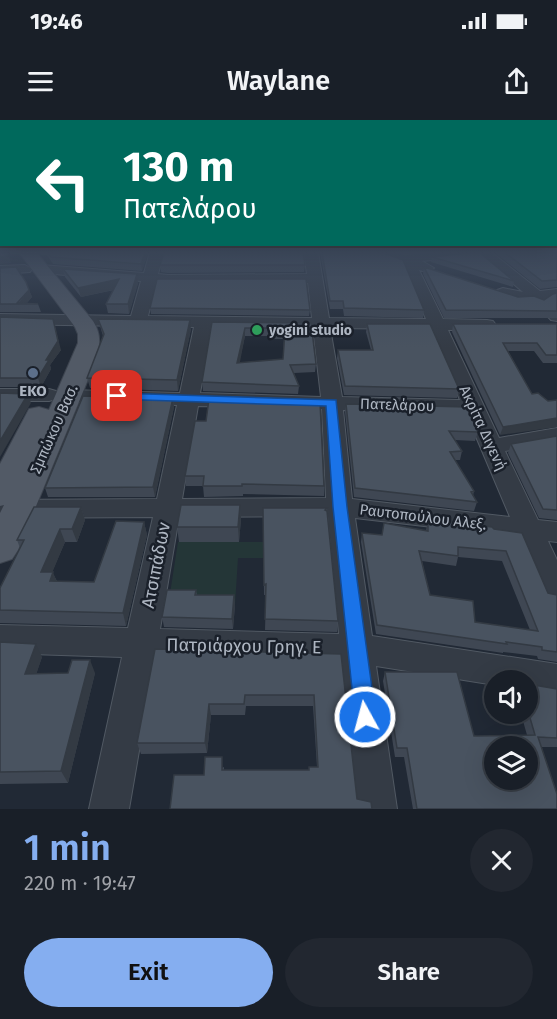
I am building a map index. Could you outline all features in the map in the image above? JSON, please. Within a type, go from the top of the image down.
[{"type":"main road","name":"Σμπώκου Βασ.","points":[[0,550],[6,504],[59,395],[82,365],[89,343],[88,332],[71,319],[44,284]]},
{"type":"street","points":[[138,320],[149,284]]},
{"type":"street","points":[[315,284],[332,403],[340,507],[377,809]]},
{"type":"street","name":"Ακρίτα Διγενή","points":[[418,284],[557,592]]},
{"type":"street","points":[[522,284],[537,296],[552,322]]},
{"type":"street","points":[[490,288],[517,297],[557,294]]},
{"type":"street","points":[[0,319],[506,325]]},
{"type":"street","name":"Ατσιπάδων","points":[[109,809],[204,321]]},
{"type":"street","name":"Πατελάρου","points":[[0,395],[474,407]]},
{"type":"street","points":[[492,446],[557,435]]},
{"type":"street","name":"Ραυτοπούλου Αλεξ.","points":[[6,504],[167,508],[340,507],[557,532]]},
{"type":"street","name":"Πατριάρχου Γρηγ. Ε","points":[[0,639],[357,649],[396,653],[557,680]]},
{"type":"shaded area","points":[[178,542],[269,542],[269,558],[238,558],[235,605],[197,605],[169,600]]},
{"type":"building","points":[[0,284],[27,284],[29,290],[17,303],[38,304],[0,304]]},
{"type":"building","points":[[75,284],[96,284],[78,288]]},
{"type":"building","points":[[116,284],[134,284],[128,304],[106,304]]},
{"type":"building","points":[[156,284],[307,284],[310,310],[150,308]]},
{"type":"building","points":[[327,284],[413,284],[424,310],[344,308],[343,301],[330,301]]},
{"type":"building","points":[[433,284],[478,284],[518,297],[534,296],[544,300],[557,293],[557,311],[446,310]]},
{"type":"building","points":[[0,317],[53,319],[58,341],[38,378],[0,378]]},
{"type":"building","points":[[98,319],[190,320],[177,380],[87,378],[104,334]]},
{"type":"building","points":[[212,322],[311,323],[316,364],[290,365],[299,386],[202,382]],"holes":[[[245,328],[275,328],[274,331],[285,331],[283,359],[237,363]]]},
{"type":"building","points":[[367,324],[430,324],[459,389],[345,386],[338,350],[373,350]]},
{"type":"building","points":[[453,324],[557,324],[557,355],[546,355],[537,343],[503,343],[532,394],[538,393],[548,401],[557,400],[557,418],[503,427]]},
{"type":"building","points":[[0,393],[28,394],[0,441]]},
{"type":"building","points":[[83,396],[173,398],[153,487],[45,488]]},
{"type":"building","points":[[209,399],[320,402],[324,486],[242,484],[242,486],[203,486],[204,476],[185,476],[195,421],[206,421]]},
{"type":"building","points":[[346,404],[467,407],[478,432],[449,431],[462,451],[450,452],[474,491],[471,492],[477,502],[355,488]]},
{"type":"building","points":[[557,436],[557,510],[543,509],[511,444]]},
{"type":"building","points":[[181,505],[240,505],[238,527],[177,527]]},
{"type":"building","points":[[34,507],[81,507],[72,529],[60,529],[41,572],[53,572],[50,581],[94,582],[116,521],[144,522],[123,613],[0,610],[0,588],[24,540],[17,540]]},
{"type":"building","points":[[263,508],[327,508],[325,510],[327,511],[338,621],[265,619]]},
{"type":"building","points":[[428,519],[522,533],[548,593],[557,595],[557,652],[542,650],[542,647],[377,625],[362,533],[382,535],[384,523],[428,531]],"holes":[[[458,547],[506,551],[538,631],[475,622],[473,601],[430,595],[419,551],[458,556]]]},
{"type":"building","points":[[167,590],[196,590],[195,595],[234,595],[232,619],[162,617]]},
{"type":"building","points":[[0,642],[36,644],[25,674],[68,673],[72,660],[90,660],[61,771],[0,772]]},
{"type":"building","points":[[155,649],[341,654],[357,799],[371,802],[372,809],[170,809],[174,775],[204,775],[205,757],[222,757],[222,770],[309,770],[309,767],[318,767],[314,695],[245,695],[244,704],[209,704],[205,743],[137,743]]},
{"type":"building","points":[[385,672],[457,672],[474,736],[535,735],[532,724],[538,724],[538,686],[557,689],[557,738],[538,737],[557,794],[557,809],[417,809],[407,748],[397,748]]},
{"type":"place","name":"yogini studio","points":[[257,330]]},
{"type":"place","name":"ΕΚΟ","points":[[33,373]]},
{"type":"route","points":[[117,396],[332,403],[340,507],[365,717]]}]
